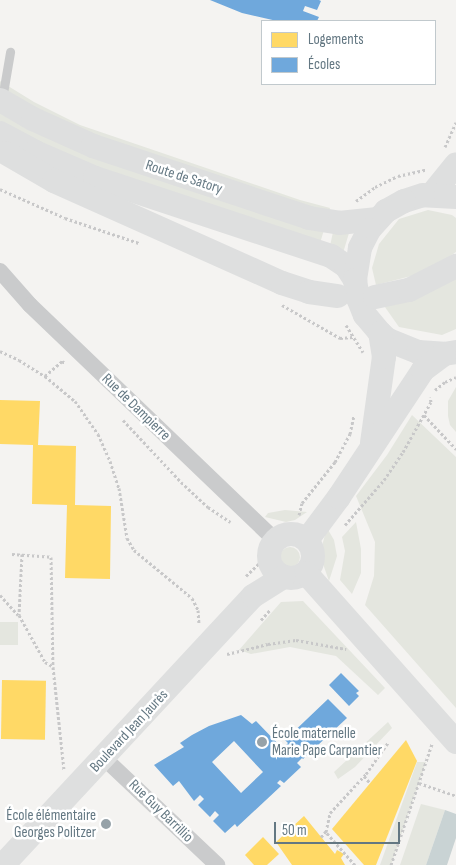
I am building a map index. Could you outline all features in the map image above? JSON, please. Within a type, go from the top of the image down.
[{"type":"main road","name":"Route de Satory","points":[[1,100],[33,119],[93,146],[310,218],[339,223],[378,219]]},
{"type":"main road","name":"Route de Satory","points":[[0,133],[50,159],[95,178],[331,256],[346,266],[346,288]]},
{"type":"main road","points":[[0,150],[54,181],[282,283],[309,292],[346,288]]},
{"type":"main road","points":[[432,194],[449,159]]},
{"type":"main road","points":[[346,288],[360,248],[378,219],[404,201],[432,194],[456,197]]},
{"type":"main road","points":[[374,296],[409,290],[456,266]]},
{"type":"main road","points":[[346,288],[380,333],[408,349],[427,354],[450,353]]},
{"type":"main road","name":"Boulevard Jean Jaurès","points":[[370,450],[384,357],[380,333]]},
{"type":"main road","name":"Boulevard Jean Jaurès","points":[[3,865],[254,596],[370,450],[423,370],[450,353]]},
{"type":"main road","name":"Rue de Dampierre","points":[[289,554],[401,680],[451,732]]},
{"type":"street","name":"Rue de Dampierre","points":[[0,271],[30,305],[289,554]]},
{"type":"street","name":"Rue Guy Barrillio","points":[[104,758],[217,865]]},
{"type":"lane","points":[[1,100],[10,52]]},
{"type":"path","points":[[449,159],[456,122]]},
{"type":"path","points":[[0,189],[64,218],[147,245]]},
{"type":"path","points":[[275,302],[340,338],[353,337]]},
{"type":"path","points":[[0,351],[45,376],[75,401],[98,434],[119,488],[127,538],[134,550],[192,598],[198,610],[199,626]]},
{"type":"path","points":[[45,376],[62,361],[69,367]]},
{"type":"path","points":[[340,529],[384,480],[424,415],[431,402],[429,399],[431,397]]},
{"type":"path","points":[[289,554],[302,503],[335,462],[350,434],[355,412]]},
{"type":"path","points":[[117,413],[181,482],[208,507],[234,524]]},
{"type":"path","points":[[424,415],[456,449]]},
{"type":"path","points":[[12,554],[51,557],[53,667],[64,771]]},
{"type":"path","points":[[19,615],[22,554]]},
{"type":"path","points":[[0,595],[19,615],[45,662],[53,667]]},
{"type":"path","points":[[222,656],[268,644],[296,640],[353,650]]},
{"type":"path","points":[[391,865],[435,736],[451,732]]},
{"type":"path","points":[[321,838],[326,832],[330,813],[364,776],[388,742]]},
{"type":"path","points":[[364,776],[370,783]]},
{"type":"path","points":[[419,783],[456,796]]},
{"type":"path","points":[[326,832],[354,865]]},
{"type":"shaded area","points":[[0,81],[34,102],[80,125],[300,200],[330,208],[328,214],[101,141],[0,90]]},
{"type":"shaded area","points":[[0,110],[324,230],[320,243],[82,163],[0,123]]},
{"type":"shaded area","points":[[428,210],[452,215],[456,218],[456,252],[427,272],[376,285],[372,268],[379,244],[399,219]]},
{"type":"shaded area","points":[[333,232],[349,233],[343,253],[330,246]]},
{"type":"shaded area","points":[[456,275],[456,329],[442,335],[399,327],[380,300]]},
{"type":"shaded area","points":[[456,387],[456,432],[450,425],[448,401]]},
{"type":"shaded area","points":[[412,415],[456,457],[456,708],[365,605],[374,576],[375,542],[356,496],[387,455]]},
{"type":"shaded area","points":[[285,510],[307,512],[295,520],[286,522],[265,517],[268,513]]},
{"type":"shaded area","points":[[356,522],[361,549],[361,573],[352,594],[340,580],[345,551],[342,537]]},
{"type":"shaded area","points":[[327,528],[334,540],[337,556],[329,581],[323,564],[323,542]]},
{"type":"shaded area","points":[[290,547],[297,550],[300,557],[297,564],[290,567],[283,564],[280,557],[283,550]]},
{"type":"shaded area","points":[[303,601],[385,688],[378,695],[336,656],[290,647],[251,654],[239,650],[281,602]]},
{"type":"shaded area","points":[[0,622],[18,622],[18,645],[0,645]]},
{"type":"shaded area","points":[[388,722],[392,728],[355,767],[338,779],[334,772]]},
{"type":"shaded area","points":[[417,762],[426,762],[391,865],[380,865]]},
{"type":"shaded area","points":[[421,804],[445,810],[426,865],[400,865]]},
{"type":"shaded area","points":[[445,810],[456,814],[456,838],[447,865],[426,865]]},
{"type":"building: Logements","points":[[0,400],[40,401],[38,445],[76,446],[75,505],[111,506],[110,579],[65,578],[67,505],[32,504],[33,445],[0,444]]},
{"type":"building: Logements","points":[[2,680],[46,681],[45,740],[1,739]]},
{"type":"building: Logements","points":[[406,740],[417,761],[376,865],[364,865],[332,829]]},
{"type":"building: Logements","points":[[304,816],[335,854],[337,850],[344,854],[341,858],[345,865],[292,865],[276,842]]},
{"type":"building: Logements","points":[[263,837],[279,854],[267,865],[254,865],[245,855]]},
{"type":"building: Écoles","points":[[210,0],[321,1],[317,10],[305,6],[303,11],[319,17],[318,20],[273,20],[242,13]]},
{"type":"building: Écoles","points":[[341,673],[359,691],[356,693],[359,696],[349,706],[329,685]]},
{"type":"building: Écoles","points":[[328,699],[347,718],[297,763],[301,767],[284,783],[280,780],[277,783],[281,786],[237,827],[235,824],[225,833],[213,821],[219,815],[215,811],[210,817],[198,805],[204,799],[200,795],[194,801],[179,781],[173,786],[154,765],[184,747],[180,743],[192,735],[209,726],[241,715],[252,724],[256,721],[283,749],[288,743],[285,740]],"holes":[[[234,741],[263,772],[241,793],[212,762]]]},
{"type":"place","name":"École maternelle Marie Pape Carpantier","points":[[262,742]]},
{"type":"place","name":"École élémentaire Georges Politzer","points":[[106,824]]}]
